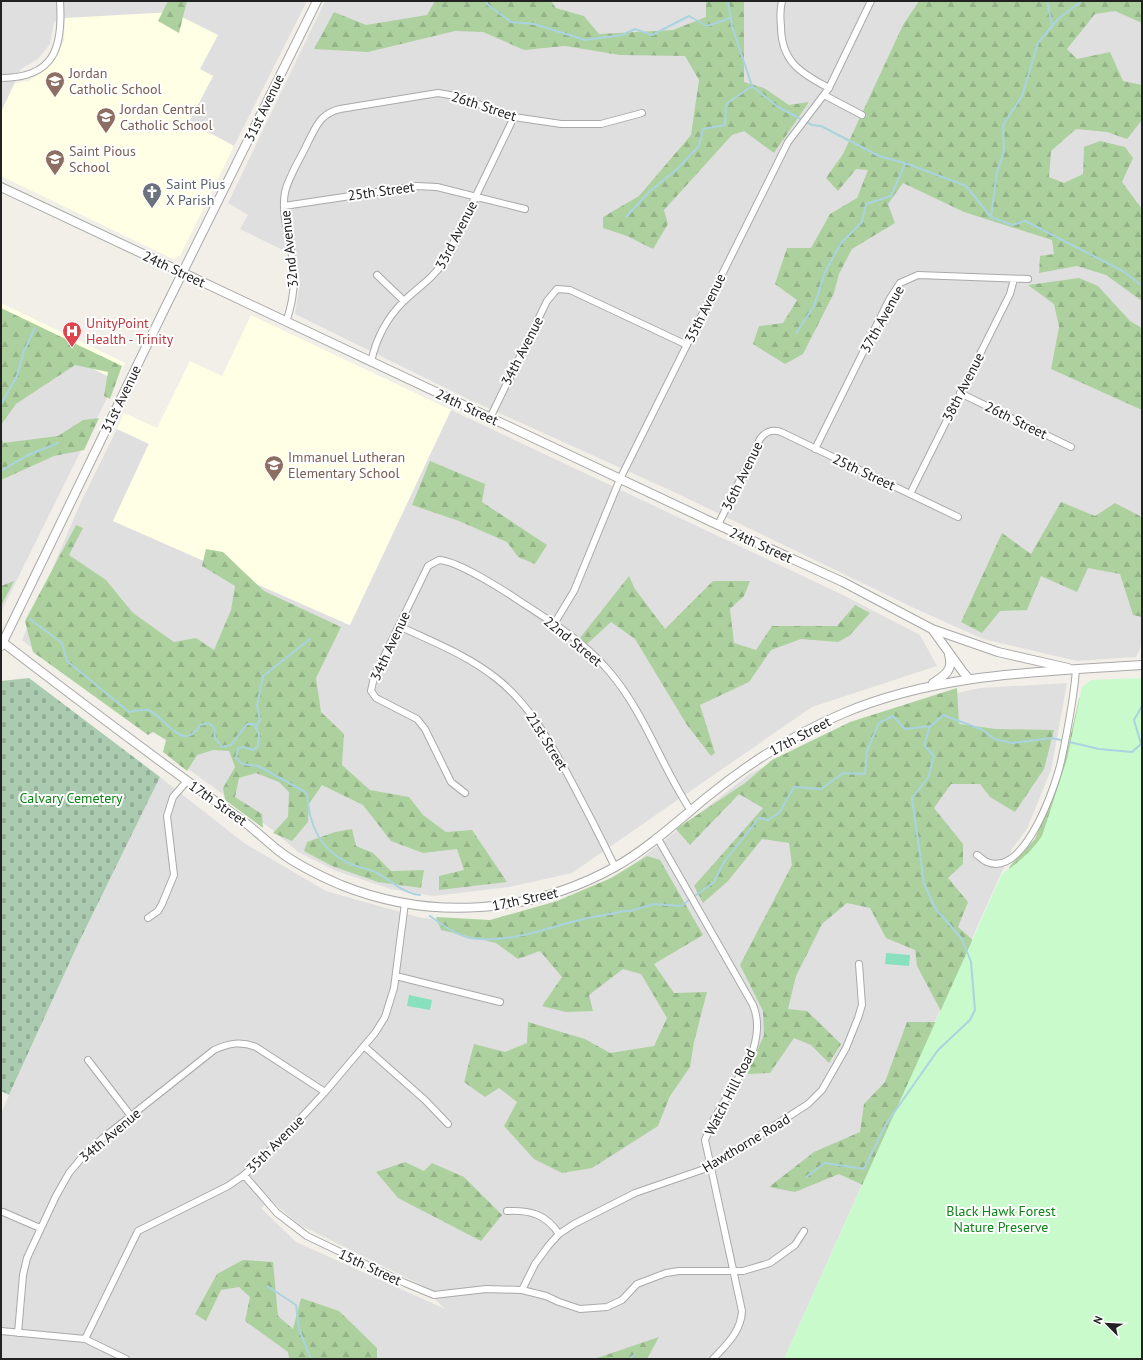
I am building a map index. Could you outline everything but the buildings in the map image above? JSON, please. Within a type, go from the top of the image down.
[{"type":"street","points":[[1,78],[28,74],[43,67],[49,61],[60,41],[62,27],[60,1]]},
{"type":"street","name":"31st Avenue","points":[[2,643],[182,272],[317,1]]},
{"type":"street","points":[[782,1],[781,30],[784,52],[790,61],[804,74],[829,88]]},
{"type":"street","name":"35th Avenue","points":[[554,624],[574,591],[620,479],[788,142],[829,88],[871,1]]},
{"type":"street","name":"26th Street","points":[[327,113],[340,109],[438,93],[456,96],[514,117],[575,125],[601,124],[642,113]]},
{"type":"street","points":[[824,95],[862,115]]},
{"type":"street","name":"32nd Avenue","points":[[286,322],[293,302],[294,280],[284,206],[288,185],[316,127],[327,113]]},
{"type":"street","name":"33rd Avenue","points":[[371,362],[377,342],[385,326],[404,301],[438,271],[514,117]]},
{"type":"street","name":"25th Street","points":[[284,206],[406,186],[437,187],[525,209]]},
{"type":"street","name":"24th Street","points":[[1,187],[718,525],[843,582],[932,629],[998,652],[1074,669],[1142,665]]},
{"type":"street","points":[[377,275],[404,301]]},
{"type":"street","name":"37th Avenue","points":[[815,448],[889,300],[900,283],[918,275],[1028,279]]},
{"type":"street","name":"38th Avenue","points":[[910,494],[1010,294],[1014,279]]},
{"type":"street","name":"34th Avenue","points":[[490,418],[547,301],[553,292],[560,288],[570,290],[687,345]]},
{"type":"street","name":"26th Street","points":[[960,393],[1071,447]]},
{"type":"street","name":"25th Street","points":[[770,431],[777,431],[815,448],[958,517]]},
{"type":"street","name":"36th Avenue","points":[[718,525],[760,439],[770,431]]},
{"type":"street","name":"22nd Street","points":[[435,561],[444,560],[451,562],[483,579],[554,624],[599,659],[621,686],[631,702],[675,786],[691,811]]},
{"type":"street","name":"34th Avenue","points":[[435,561],[428,566],[374,677],[371,691],[376,698],[417,719],[425,729],[451,782],[465,793]]},
{"type":"street","name":"21st Street","points":[[399,626],[449,649],[478,665],[497,679],[537,720],[596,826],[615,867]]},
{"type":"street","name":"24th Street","points":[[932,629],[962,672],[969,679]]},
{"type":"street","name":"17th Street","points":[[2,643],[187,781],[246,823],[280,852],[296,862],[341,884],[364,893],[405,903],[440,908],[499,906],[551,895],[615,867],[691,811],[741,770],[804,731],[868,703],[927,687],[969,679],[1074,669]]},
{"type":"street","name":"24th Street","points":[[927,687],[944,676],[949,670],[950,658],[945,647]]},
{"type":"street","points":[[977,855],[987,862],[1003,862],[1011,860],[1029,839],[1043,812],[1062,758],[1074,669]]},
{"type":"street","points":[[148,918],[158,911],[174,874],[167,816],[173,797],[187,781]]},
{"type":"street","name":"Watch Hill Road","points":[[657,837],[753,1005],[758,1022],[751,1057],[707,1132],[705,1145],[741,1302],[740,1323],[734,1336],[713,1359]]},
{"type":"street","name":"35th Avenue","points":[[85,1339],[138,1231],[228,1186],[244,1175],[274,1147],[365,1047],[385,1017],[396,976],[405,903]]},
{"type":"street","name":"Hawthorne Road","points":[[522,1290],[535,1264],[559,1234],[574,1224],[635,1193],[710,1167],[808,1104],[822,1090],[846,1048],[858,1018],[862,1005],[859,964]]},
{"type":"street","points":[[396,976],[500,1002]]},
{"type":"street","name":"34th Avenue","points":[[18,1333],[24,1267],[40,1228],[58,1192],[77,1163],[103,1138],[214,1050],[234,1043],[248,1044],[256,1047],[325,1092]]},
{"type":"street","points":[[365,1047],[425,1100],[448,1124]]},
{"type":"street","points":[[88,1060],[131,1116]]},
{"type":"street","name":"15th Street","points":[[244,1175],[277,1213],[307,1236],[323,1246],[427,1293],[442,1295],[486,1289],[522,1290],[546,1296],[580,1309],[590,1309],[616,1304],[637,1284],[666,1273],[679,1271],[743,1271],[770,1263],[795,1245],[804,1231]]},
{"type":"street","points":[[507,1210],[524,1210],[544,1217],[552,1223],[559,1234]]},
{"type":"street","points":[[3,1212],[40,1228]]},
{"type":"street","points":[[1,1331],[85,1339],[126,1359]]},
{"type":"shaded area","points":[[1,1],[307,1],[234,146],[189,122],[213,76],[65,18],[54,22],[50,44],[38,59],[21,69],[1,112]]},
{"type":"shaded area","points":[[325,1],[1142,1],[1142,644],[1136,657],[1077,661],[983,639],[916,609],[674,492],[468,399],[295,314],[300,282],[297,257],[240,229],[248,215],[228,203]]},
{"type":"shaded area","name":"Jordan Central Catholic School","points":[[172,12],[218,35],[200,69],[213,76],[189,122],[234,146],[180,256],[173,259],[1,176],[1,112],[15,83],[29,81],[48,67],[64,41],[65,18]]},
{"type":"shaded area","name":"UnityPoint Health - Trinity","points":[[1,303],[125,363],[116,380],[20,333],[1,371]]},
{"type":"shaded area","name":"Immanuel Lutheran Elementary School","points":[[251,315],[451,410],[350,625],[113,521],[149,444],[117,429],[124,413],[157,428],[190,361],[222,376]]},
{"type":"shaded area","points":[[20,333],[116,380],[1,612],[1,371]]},
{"type":"shaded area","points":[[451,410],[841,594],[920,635],[937,666],[812,707],[572,873],[509,887],[433,896],[391,889],[336,871],[298,852],[274,831],[170,756],[181,729],[91,694],[22,640],[80,504],[117,429],[149,443],[113,521],[349,625]]},
{"type":"shaded area","points":[[1067,683],[1051,770],[1027,829],[1012,849],[784,1359],[1,1359],[1,1113],[79,942],[160,777],[244,843],[326,891],[418,917],[494,929],[611,882],[751,773],[854,723],[921,701],[980,688]],"holes":[[[270,1200],[300,1225],[421,1285],[445,1309],[296,1242],[261,1208]]]},
{"type":"green space","points":[[168,1],[187,1],[179,33],[158,21]]},
{"type":"green space","points":[[435,1],[551,1],[556,8],[584,16],[599,34],[673,30],[706,17],[706,1],[744,1],[744,82],[764,88],[789,105],[809,102],[774,153],[744,131],[732,135],[664,210],[668,224],[653,249],[627,236],[603,228],[603,217],[639,196],[691,135],[699,80],[685,56],[620,55],[565,46],[524,50],[483,32],[455,31],[368,52],[314,49],[334,12],[366,25],[427,15]]},
{"type":"green space","points":[[919,1],[1142,1],[1142,23],[1115,11],[1095,14],[1067,49],[1077,59],[1110,52],[1123,81],[1142,85],[1142,120],[1127,139],[1107,132],[1076,129],[1051,151],[1049,177],[1064,183],[1083,174],[1084,147],[1100,141],[1125,147],[1133,158],[1122,182],[1142,209],[1142,301],[1106,275],[1077,266],[1039,273],[1040,256],[1054,254],[1052,240],[964,212],[903,183],[888,204],[895,223],[852,249],[839,274],[834,293],[803,354],[785,364],[753,344],[759,326],[783,323],[797,300],[775,284],[787,248],[811,248],[830,214],[857,198],[868,170],[856,169],[838,191],[826,178],[843,154],[903,25]]},
{"type":"green space","points":[[1079,278],[1098,286],[1130,321],[1142,328],[1142,410],[1051,369],[1059,327],[1054,304],[1028,285]]},
{"type":"green space","points":[[1,308],[122,366],[110,399],[104,396],[108,372],[75,365],[16,404],[1,425]]},
{"type":"green space","points":[[99,418],[84,450],[54,456],[1,480],[1,434],[3,443],[58,436],[83,420]]},
{"type":"green space","points":[[430,461],[485,484],[482,502],[547,545],[535,564],[518,557],[507,542],[459,521],[412,505]]},
{"type":"green space","points":[[1061,502],[1095,516],[1115,503],[1140,516],[1142,520],[1142,617],[1133,615],[1120,574],[1088,568],[1077,592],[1041,576],[1027,610],[1000,611],[982,633],[961,622],[1002,533],[1031,554]]},
{"type":"green space","points":[[76,525],[83,528],[69,555],[106,580],[133,613],[174,642],[196,638],[214,650],[231,610],[235,586],[202,566],[206,549],[223,552],[264,591],[341,627],[316,678],[321,712],[344,734],[342,765],[370,790],[409,797],[423,815],[446,832],[472,830],[507,882],[439,890],[439,876],[464,870],[457,849],[423,853],[391,841],[363,805],[322,785],[309,804],[308,822],[292,841],[273,833],[288,817],[289,792],[279,782],[256,773],[239,778],[235,797],[262,814],[263,828],[225,800],[223,788],[235,767],[229,751],[213,750],[197,755],[187,771],[163,752],[166,740],[153,732],[148,735],[33,652],[25,621]]},
{"type":"green space","points":[[629,576],[635,589],[665,629],[713,581],[750,581],[744,596],[730,609],[734,643],[756,650],[772,626],[837,626],[855,605],[870,613],[849,636],[838,642],[801,639],[771,650],[749,682],[700,705],[715,753],[711,756],[687,725],[635,639],[611,622],[587,644],[580,638]]},
{"type":"green space","points":[[14,581],[1,606],[1,586]]},
{"type":"green space","name":"Calvary Cemetery","points":[[29,678],[160,777],[79,942],[9,1095],[1,1091],[1,681]]},
{"type":"green space","name":"Black Hawk Forest Nature Preserve","points":[[1142,678],[1142,1359],[784,1359],[1002,874],[1014,866],[1034,847],[1042,836],[1067,759],[1082,687],[1091,680]]},
{"type":"green space","points":[[1090,682],[1142,1359],[865,1186],[839,1174],[795,1192],[769,1187],[814,1152],[860,1132],[864,1104],[885,1082],[907,1022],[939,1022],[943,1015],[917,966],[915,950],[886,938],[870,908],[847,903],[822,924],[796,976],[788,1009],[807,1011],[841,1044],[829,1063],[811,1045],[794,1038],[770,1073],[747,1074],[764,1035],[763,1011],[740,965],[792,865],[789,843],[762,839],[728,881],[703,903],[694,886],[763,808],[739,794],[690,845],[676,829],[745,783],[772,760],[850,722],[957,688],[959,724],[996,729],[1054,730],[1044,769],[1015,812],[990,797],[980,784],[951,784],[934,808],[963,844],[963,864],[948,878],[968,902],[958,927],[981,947],[1010,866],[1035,839],[1064,764],[1079,699]]},
{"type":"green space","points":[[352,829],[356,846],[373,853],[391,871],[424,870],[421,888],[378,882],[332,866],[304,851],[307,842],[335,832]]},
{"type":"green space","points":[[647,856],[660,860],[703,935],[654,964],[674,993],[707,992],[694,1042],[690,1067],[670,1096],[658,1126],[592,1168],[562,1173],[534,1159],[504,1126],[517,1102],[499,1088],[485,1097],[464,1082],[474,1044],[505,1052],[527,1043],[528,1022],[585,1039],[610,1053],[654,1046],[667,1018],[641,974],[623,969],[589,995],[593,1011],[566,1012],[542,1006],[562,977],[540,951],[518,959],[496,943],[441,930],[436,917],[490,920],[557,901],[611,878]]},
{"type":"green space","points":[[886,953],[910,955],[909,966],[885,964]]},
{"type":"green space","points":[[409,995],[432,1000],[430,1010],[407,1006]]},
{"type":"green space","points":[[405,1162],[424,1171],[432,1163],[464,1177],[502,1215],[481,1241],[398,1198],[376,1172]]},
{"type":"green space","points":[[243,1260],[273,1262],[278,1316],[293,1329],[301,1298],[339,1311],[377,1348],[377,1359],[289,1359],[288,1352],[245,1321],[250,1297],[239,1287],[221,1290],[206,1321],[195,1314],[217,1274]]},
{"type":"green space","points":[[659,1337],[647,1359],[578,1359],[597,1358]]},
{"type":"waterway","points":[[486,1],[487,4],[511,22],[534,24],[585,40],[622,35],[635,29],[652,35],[689,16],[707,26],[730,18]]},
{"type":"waterway","points":[[728,1],[732,26],[752,86],[778,107],[812,125],[821,126],[879,156],[908,164],[966,186],[991,217],[1012,225],[1025,221],[1123,271],[1142,286]]},
{"type":"waterway","points":[[1047,1],[1052,25]]},
{"type":"waterway","points":[[991,216],[997,172],[1004,151],[1003,125],[1022,96],[1038,43],[1059,18],[1082,1]]},
{"type":"waterway","points":[[626,217],[650,191],[675,171],[699,146],[703,129],[725,125],[726,104],[752,86]]},
{"type":"waterway","points":[[796,333],[814,306],[825,272],[841,243],[862,222],[866,204],[891,196],[905,164]]},
{"type":"waterway","points":[[1,404],[17,376],[24,351],[35,328]]},
{"type":"waterway","points":[[1,471],[28,455],[58,443]]},
{"type":"waterway","points":[[30,619],[62,643],[67,661],[129,712],[148,710],[174,731],[181,735],[187,736],[194,733],[200,725],[208,723],[214,727],[215,738],[222,747],[231,745],[247,724],[254,724],[259,734],[258,746],[253,750],[244,747],[238,748],[236,758],[242,764],[258,766],[307,793],[310,815],[317,834],[330,851],[338,857],[348,863],[375,872],[408,892],[420,895]]},
{"type":"waterway","points":[[256,727],[260,720],[257,706],[263,676],[310,639]]},
{"type":"waterway","points":[[430,916],[464,937],[497,939],[525,935],[585,919],[630,911],[654,904],[681,906],[714,882],[724,862],[759,818],[768,820],[779,813],[794,787],[821,789],[843,773],[865,774],[867,751],[879,723],[893,716],[905,729],[931,726],[943,715],[983,730],[994,739],[1012,743],[1052,738],[1099,749],[1132,752],[1141,744],[1134,720],[1142,706]]},
{"type":"waterway","points":[[806,1177],[825,1163],[864,1169],[886,1124],[938,1050],[970,1020],[975,1010],[971,962],[962,939],[935,908],[924,883],[912,798],[928,778],[934,756],[924,745],[930,726]]},
{"type":"waterway","points":[[267,1286],[296,1305],[299,1329],[311,1359]]},
{"type":"waterway","points":[[628,1359],[635,1355]]},
{"type":"place","name":"Jordan Catholic School","points":[[55,98]]},
{"type":"place","name":"Jordan Central Catholic School","points":[[106,134]]},
{"type":"place","name":"Saint Pious School","points":[[55,176]]},
{"type":"place","name":"Saint Pius X Parish","points":[[152,209]]},
{"type":"place","name":"UnityPoint Health - Trinity","points":[[72,348]]},
{"type":"place","name":"Immanuel Lutheran Elementary School","points":[[274,482]]}]
